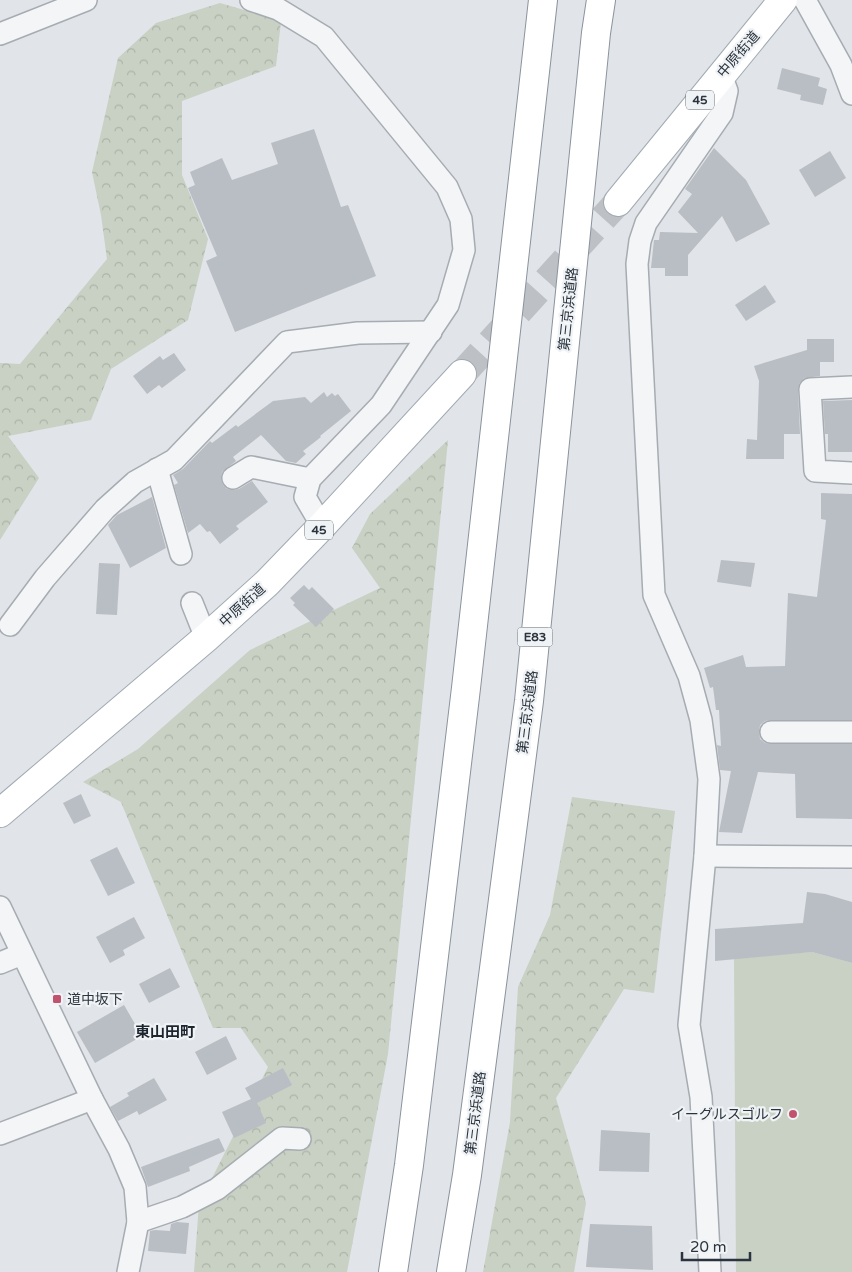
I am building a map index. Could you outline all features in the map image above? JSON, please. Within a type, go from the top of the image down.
[{"type":"main road","points":[[393,1272],[409,1165],[465,698],[542,0]]},
{"type":"main road","name":"第三京浜道路","points":[[451,1272],[467,1175],[529,701],[596,33],[601,0]]},
{"type":"main road","name":"中原街道","points":[[618,202],[783,0]]},
{"type":"main road","name":"中原街道","points":[[0,813],[206,638],[267,583],[462,374]]},
{"type":"street","points":[[0,34],[86,0]]},
{"type":"street","points":[[251,0],[281,4],[324,37],[447,187],[461,219],[464,250],[448,305],[381,405],[310,479],[305,498],[322,526]]},
{"type":"street","points":[[805,0],[841,65],[852,94]]},
{"type":"street","points":[[710,1272],[701,1097],[689,1025],[705,856],[709,779],[701,720],[689,676],[654,595],[637,264],[640,241],[646,223],[722,113],[727,91],[721,75]]},
{"type":"street","points":[[10,625],[45,578],[105,510],[135,482],[174,460],[287,342],[358,332],[431,332]]},
{"type":"street","points":[[852,387],[810,389],[815,471],[852,474]]},
{"type":"street","points":[[233,478],[251,467],[310,479]]},
{"type":"street","points":[[157,469],[181,554]]},
{"type":"street","points":[[192,603],[206,638]]},
{"type":"street","points":[[771,732],[852,732]]},
{"type":"street","points":[[705,856],[852,857]]},
{"type":"street","points":[[0,907],[92,1099],[119,1149],[135,1187],[138,1222],[128,1272]]},
{"type":"street","points":[[0,963],[22,954]]},
{"type":"street","points":[[0,1134],[92,1099]]},
{"type":"street","points":[[138,1222],[182,1207],[217,1189],[282,1138],[300,1140]]},
{"type":"green space","points":[[220,3],[281,21],[276,66],[182,101],[182,175],[208,239],[188,320],[111,369],[91,420],[8,436],[39,478],[0,540],[0,363],[20,364],[107,259],[101,215],[92,172],[118,58],[156,23]]},
{"type":"green space","points":[[448,440],[388,1054],[347,1272],[194,1272],[199,1204],[268,1067],[241,1028],[213,1028],[121,802],[83,782],[138,749],[250,650],[380,588],[352,548],[370,514]]},
{"type":"green space","points":[[572,797],[675,811],[654,993],[624,989],[556,1098],[586,1203],[574,1272],[483,1272],[510,1122],[518,987],[550,915]]},
{"type":"green space","name":"イーグルスゴルフ","points":[[812,952],[852,963],[852,1272],[736,1272],[734,958]]},
{"type":"building","points":[[782,68],[820,78],[818,86],[827,89],[823,105],[800,100],[801,95],[777,89]]},
{"type":"building","points":[[314,129],[341,207],[348,205],[376,276],[235,332],[206,261],[217,256],[188,188],[195,185],[190,172],[222,158],[232,180],[278,164],[271,143]]},
{"type":"building","points":[[714,148],[746,180],[770,224],[736,242],[722,216],[688,255],[688,276],[665,276],[665,268],[651,268],[654,240],[659,240],[660,232],[698,233],[678,212],[692,194],[685,189]]},
{"type":"building","points":[[830,151],[846,178],[815,197],[799,170]]},
{"type":"building","points":[[765,285],[776,302],[746,321],[735,305]]},
{"type":"building","points":[[807,339],[834,339],[834,362],[820,362],[820,376],[804,378],[799,384],[800,434],[784,434],[784,459],[746,459],[747,439],[757,440],[759,381],[754,366],[807,350]]},
{"type":"building","points":[[174,353],[186,370],[162,388],[159,385],[147,394],[133,376],[160,356],[163,360]]},
{"type":"building","points":[[324,392],[327,397],[332,393],[335,396],[338,394],[351,411],[303,451],[306,454],[296,463],[286,461],[261,435],[233,457],[236,461],[222,472],[221,479],[227,489],[239,489],[252,481],[268,502],[236,526],[239,529],[220,544],[210,531],[207,532],[200,524],[188,533],[174,485],[178,483],[173,475],[183,469],[210,441],[212,443],[236,425],[238,427],[273,401],[305,397],[311,403]]},
{"type":"building","points":[[852,400],[852,452],[828,452],[828,434],[825,434],[823,401]]},
{"type":"building","points":[[821,493],[852,494],[852,720],[771,720],[765,721],[760,725],[759,732],[760,739],[765,743],[771,744],[852,744],[852,819],[796,818],[795,774],[758,772],[742,833],[719,832],[731,771],[720,770],[717,745],[721,746],[719,710],[716,710],[713,687],[710,688],[704,668],[743,655],[746,667],[785,666],[788,593],[817,597],[826,520],[821,519]]},
{"type":"building","points":[[152,497],[166,548],[130,568],[108,525],[117,515]]},
{"type":"building","points":[[721,560],[755,563],[751,587],[717,582]]},
{"type":"building","points":[[99,563],[120,564],[117,615],[96,614]]},
{"type":"building","points":[[304,585],[309,590],[312,587],[334,609],[316,627],[293,605],[295,603],[290,598]]},
{"type":"building","points":[[81,794],[91,816],[74,824],[63,803]]},
{"type":"building","points":[[117,847],[135,883],[108,896],[90,860]]},
{"type":"building","points":[[807,892],[825,894],[852,902],[852,963],[812,952],[715,961],[715,929],[803,923]]},
{"type":"building","points":[[134,917],[145,938],[123,950],[125,955],[110,963],[96,937]]},
{"type":"building","points":[[170,968],[180,987],[149,1003],[139,984]]},
{"type":"building","points":[[124,1005],[142,1036],[95,1063],[77,1032]]},
{"type":"building","points":[[226,1036],[237,1059],[207,1075],[195,1052]]},
{"type":"building","points":[[283,1068],[292,1085],[257,1103],[266,1123],[234,1138],[222,1112],[251,1099],[245,1088]]},
{"type":"building","points":[[154,1078],[167,1100],[139,1115],[137,1111],[118,1121],[110,1107],[129,1096],[127,1093]]},
{"type":"building","points":[[601,1130],[650,1133],[649,1172],[599,1171]]},
{"type":"building","points":[[219,1138],[225,1151],[189,1167],[190,1171],[148,1187],[141,1167]]},
{"type":"building","points":[[177,1222],[189,1223],[186,1254],[148,1251],[150,1231],[170,1231],[171,1224]]},
{"type":"building","points":[[590,1224],[652,1226],[653,1270],[586,1267]]},
{"type":"tunnel","points":[[462,374],[618,202]]},
{"type":"place","name":"道中坂下","points":[[57,999]]},
{"type":"place","name":"イーグルスゴルフ","points":[[793,1114]]},
{"type":"district","name":"東山田町","points":[[165,1032]]}]
